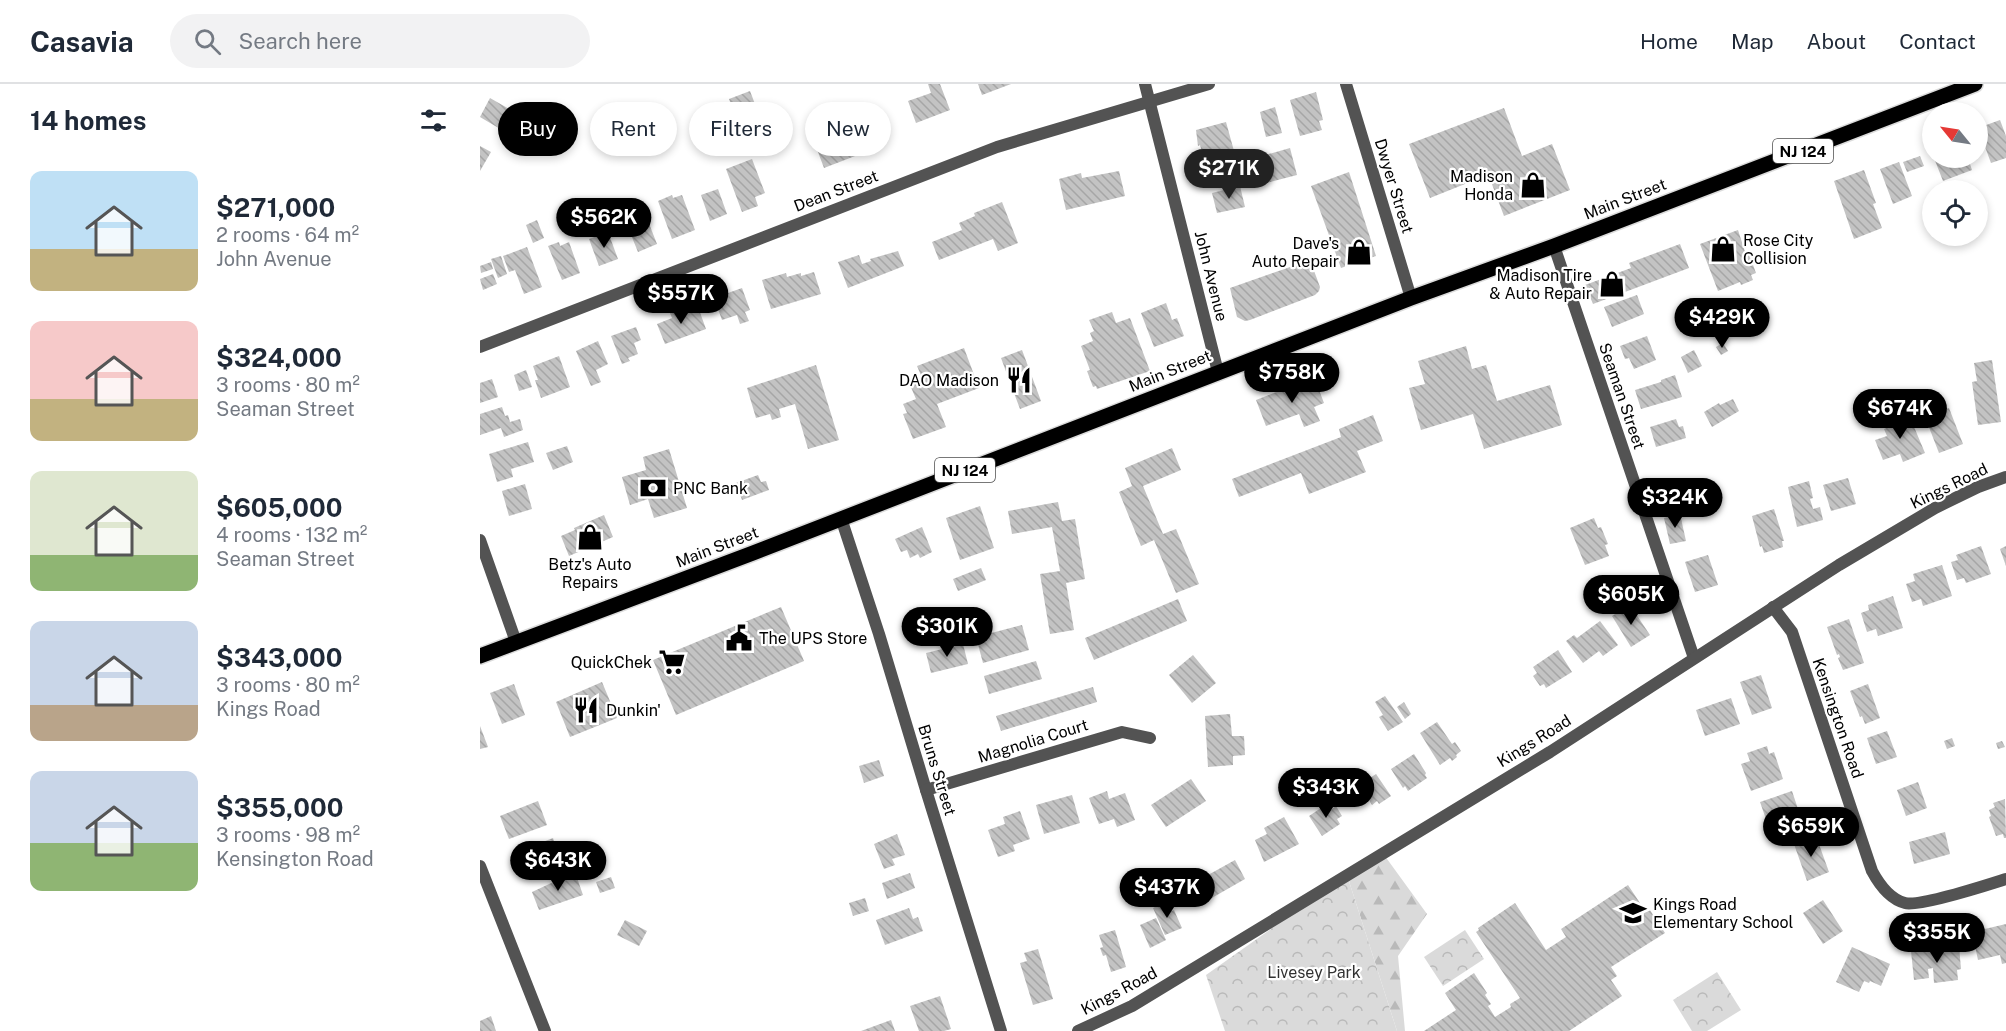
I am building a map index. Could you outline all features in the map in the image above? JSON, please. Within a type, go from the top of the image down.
[{"type":"main road","name":"Main Street","points":[[480,656],[1410,298],[1554,246],[1975,84]]},
{"type":"street","name":"John Avenue","points":[[1145,84],[1218,372]]},
{"type":"street","name":"Dean Street","points":[[480,347],[997,147],[1209,84]]},
{"type":"street","name":"Dwyer Street","points":[[1346,84],[1410,298]]},
{"type":"street","name":"Seaman Street","points":[[1554,246],[1694,658]]},
{"type":"street","name":"Kings Road","points":[[1078,1031],[1142,1000],[1550,752],[1773,607],[1935,508],[1978,487],[2006,477]]},
{"type":"street","name":"Bruns Street","points":[[841,518],[1001,1031]]},
{"type":"street","points":[[480,540],[516,642]]},
{"type":"street","name":"Kensington Road","points":[[1773,607],[1792,632],[1872,871],[1885,891],[1905,904],[1920,903],[2006,879]]},
{"type":"street","name":"Magnolia Court","points":[[926,790],[1122,732],[1150,738]]},
{"type":"street","points":[[480,866],[545,1031]]},
{"type":"green space","points":[[1382,852],[1427,914],[1398,956],[1405,1031],[1397,1031],[1347,875]]},
{"type":"green space","name":"Livesey Park","points":[[1347,875],[1397,1031],[1225,1031],[1206,975]]},
{"type":"green space","points":[[1465,930],[1484,959],[1443,986],[1424,957]]},
{"type":"green space","points":[[1717,972],[1741,1010],[1707,1031],[1692,1031],[1673,1000]]},
{"type":"building","points":[[928,84],[940,84],[950,110],[916,123],[908,101],[931,93]]},
{"type":"building","points":[[978,84],[1011,84],[982,95]]},
{"type":"building","points":[[750,91],[754,102],[730,102],[729,99]]},
{"type":"building","points":[[1316,92],[1323,120],[1319,121],[1322,130],[1300,136],[1290,100]]},
{"type":"building","points":[[490,98],[498,103],[498,128],[480,117]]},
{"type":"building","points":[[1275,107],[1282,133],[1266,137],[1260,112]]},
{"type":"building","points":[[1504,108],[1522,156],[1552,144],[1570,190],[1504,216],[1490,174],[1430,198],[1409,144]]},
{"type":"building","points":[[2000,120],[2006,136],[2006,158],[1991,163],[1988,155],[1988,124]]},
{"type":"building","points":[[1226,122],[1234,151],[1222,154],[1221,150],[1203,155],[1200,145],[1198,146],[1196,130]]},
{"type":"building","points":[[480,146],[491,152],[480,171]]},
{"type":"building","points":[[1290,148],[1297,175],[1259,185],[1259,182],[1244,186],[1239,168],[1252,164],[1251,159]]},
{"type":"building","points":[[820,156],[855,156],[824,168]]},
{"type":"building","points":[[1920,156],[1922,167],[1907,172],[1903,162]]},
{"type":"building","points":[[752,159],[765,193],[755,197],[758,206],[742,212],[726,169]]},
{"type":"building","points":[[1899,162],[1912,196],[1893,204],[1880,169]]},
{"type":"building","points":[[1938,168],[1971,168],[1972,170],[1943,180]]},
{"type":"building","points":[[1864,170],[1882,228],[1854,239],[1834,181]]},
{"type":"building","points":[[1119,171],[1125,196],[1066,210],[1059,179],[1081,173],[1082,178]]},
{"type":"building","points":[[1349,172],[1376,256],[1341,268],[1311,186]]},
{"type":"building","points":[[1240,186],[1245,207],[1217,213],[1212,193]]},
{"type":"building","points":[[718,189],[727,214],[710,221],[701,195]]},
{"type":"building","points":[[672,195],[673,198],[682,195],[695,230],[672,239],[658,201]]},
{"type":"building","points":[[1002,202],[1018,243],[998,251],[993,239],[939,260],[932,242],[962,230],[959,223],[975,216],[974,213]]},
{"type":"building","points":[[575,206],[581,223],[570,228],[563,211]]},
{"type":"building","points":[[646,216],[657,244],[638,252],[627,225]]},
{"type":"building","points":[[537,220],[544,238],[533,243],[526,225]]},
{"type":"building","points":[[1738,230],[1746,255],[1749,254],[1756,273],[1751,275],[1753,280],[1741,285],[1740,282],[1718,291],[1700,244]]},
{"type":"building","points":[[608,232],[618,259],[599,266],[589,239]]},
{"type":"building","points":[[559,242],[560,246],[569,242],[580,273],[562,280],[548,246]]},
{"type":"building","points":[[1680,244],[1689,268],[1593,304],[1585,285],[1631,268],[1629,263]]},
{"type":"building","points":[[527,247],[542,287],[524,294],[515,270],[509,272],[503,256]]},
{"type":"building","points":[[898,251],[904,266],[848,288],[838,262],[859,255],[862,264],[871,261],[870,259]]},
{"type":"building","points":[[501,256],[507,274],[498,278],[491,259]]},
{"type":"building","points":[[1310,260],[1320,287],[1315,295],[1250,320],[1245,321],[1237,317],[1230,288]]},
{"type":"building","points":[[491,262],[493,269],[481,273],[480,266]]},
{"type":"building","points":[[814,272],[821,294],[771,309],[762,280],[786,273],[787,277]]},
{"type":"building","points":[[493,274],[497,284],[483,290],[480,279]]},
{"type":"building","points":[[742,288],[750,310],[745,312],[749,321],[740,324],[737,315],[722,320],[714,298]]},
{"type":"building","points":[[1637,295],[1644,314],[1612,327],[1604,307]]},
{"type":"building","points":[[1166,303],[1172,320],[1177,318],[1184,336],[1154,347],[1141,313]]},
{"type":"building","points":[[698,307],[706,329],[665,344],[657,324],[672,318],[670,313],[683,308],[685,313]]},
{"type":"building","points":[[1112,312],[1116,323],[1130,318],[1150,371],[1097,389],[1096,386],[1093,387],[1087,371],[1090,370],[1081,346],[1093,341],[1090,333],[1094,331],[1089,320]]},
{"type":"building","points":[[636,327],[641,340],[634,343],[638,354],[628,358],[630,361],[622,364],[611,336]]},
{"type":"building","points":[[1647,336],[1656,360],[1634,369],[1629,358],[1625,359],[1620,346]]},
{"type":"building","points":[[598,341],[608,364],[596,370],[601,382],[591,386],[576,351]]},
{"type":"building","points":[[1723,343],[1728,351],[1721,355],[1716,347]]},
{"type":"building","points":[[1466,346],[1472,369],[1486,365],[1497,401],[1550,385],[1562,425],[1484,449],[1473,414],[1421,430],[1409,388],[1425,384],[1418,361]]},
{"type":"building","points":[[964,348],[979,388],[937,404],[946,427],[913,439],[903,414],[907,413],[903,404],[916,399],[910,385],[923,380],[917,366]]},
{"type":"building","points":[[1022,350],[1041,401],[1020,409],[1001,358]]},
{"type":"building","points":[[1694,350],[1702,366],[1688,373],[1681,357]]},
{"type":"building","points":[[559,356],[570,387],[541,398],[533,366]]},
{"type":"building","points":[[1992,360],[2001,422],[1978,425],[1972,382],[1977,381],[1974,363]]},
{"type":"building","points":[[816,365],[839,440],[808,449],[795,404],[779,409],[781,417],[772,420],[770,414],[756,418],[747,388]]},
{"type":"building","points":[[526,370],[532,387],[519,391],[514,375]]},
{"type":"building","points":[[1675,375],[1682,397],[1641,409],[1635,390]]},
{"type":"building","points":[[1314,377],[1324,403],[1314,407],[1320,421],[1304,427],[1299,414],[1266,426],[1256,400]]},
{"type":"building","points":[[492,379],[498,397],[480,403],[480,383]]},
{"type":"building","points":[[1733,399],[1739,411],[1712,427],[1704,412],[1719,403],[1720,405]]},
{"type":"building","points":[[502,407],[510,422],[520,419],[523,430],[504,437],[501,428],[480,435],[480,414]]},
{"type":"building","points":[[1949,408],[1963,444],[1939,453],[1925,417]]},
{"type":"building","points":[[1373,415],[1383,441],[1357,451],[1366,472],[1309,494],[1301,473],[1239,497],[1232,479],[1341,437],[1339,429]]},
{"type":"building","points":[[1896,415],[1902,418],[1909,415],[1925,453],[1903,462],[1900,454],[1883,460],[1875,440],[1887,436],[1884,429],[1889,427],[1887,424],[1889,418]]},
{"type":"building","points":[[1676,419],[1679,427],[1683,426],[1686,438],[1656,447],[1650,427]]},
{"type":"building","points":[[528,442],[534,462],[511,469],[513,477],[497,482],[489,454]]},
{"type":"building","points":[[567,446],[573,462],[553,470],[546,453]]},
{"type":"building","points":[[1172,448],[1181,470],[1143,486],[1163,534],[1176,529],[1199,584],[1176,593],[1154,540],[1141,546],[1119,492],[1132,486],[1125,468]]},
{"type":"building","name":"PNC Bank","points":[[669,449],[687,508],[654,518],[648,499],[630,505],[622,477],[646,470],[643,457]]},
{"type":"building","points":[[758,475],[761,482],[766,481],[769,490],[742,500],[736,483]]},
{"type":"building","points":[[1848,478],[1856,504],[1831,511],[1823,485]]},
{"type":"building","points":[[1809,481],[1813,509],[1820,507],[1823,520],[1797,527],[1788,487]]},
{"type":"building","points":[[525,484],[532,509],[509,516],[502,491]]},
{"type":"building","points":[[1058,502],[1062,521],[1075,519],[1085,579],[1066,583],[1074,630],[1050,634],[1040,574],[1060,571],[1052,527],[1012,534],[1008,511]]},
{"type":"building","points":[[980,506],[994,548],[960,560],[946,518]]},
{"type":"building","points":[[1774,509],[1784,541],[1782,541],[1783,547],[1764,553],[1762,546],[1760,547],[1752,516]]},
{"type":"building","points":[[1680,514],[1686,541],[1670,544],[1664,518]]},
{"type":"building","points":[[604,515],[613,537],[569,556],[561,536]]},
{"type":"building","points":[[1594,518],[1598,528],[1601,527],[1608,544],[1605,545],[1609,556],[1585,565],[1570,528]]},
{"type":"building","points":[[922,527],[932,552],[920,558],[918,554],[910,558],[907,550],[901,552],[895,539]]},
{"type":"building","points":[[1981,546],[1991,574],[1966,583],[1964,578],[1957,580],[1951,562],[1958,560],[1956,555]]},
{"type":"building","points":[[2006,546],[2006,566],[2000,549]]},
{"type":"building","points":[[1708,555],[1718,585],[1695,592],[1685,562]]},
{"type":"building","points":[[1942,565],[1952,596],[1923,606],[1921,599],[1912,602],[1906,584],[1915,581],[1913,574]]},
{"type":"building","points":[[981,568],[986,580],[958,591],[953,579]]},
{"type":"building","points":[[1613,576],[1622,590],[1608,599],[1599,585]]},
{"type":"building","points":[[1893,596],[1903,628],[1878,636],[1876,629],[1867,632],[1861,613],[1869,610],[1868,605]]},
{"type":"building","points":[[1178,599],[1187,621],[1094,660],[1085,638]]},
{"type":"building","points":[[1630,605],[1650,635],[1631,647],[1612,616]]},
{"type":"building","points":[[781,607],[804,661],[676,715],[653,660]]},
{"type":"building","points":[[1849,619],[1864,663],[1843,670],[1838,658],[1839,654],[1837,655],[1827,627]]},
{"type":"building","points":[[1600,621],[1618,645],[1603,656],[1599,651],[1583,663],[1566,641],[1574,635],[1577,638]]},
{"type":"building","points":[[1022,625],[1029,650],[983,663],[976,637]]},
{"type":"building","points":[[963,644],[968,664],[931,673],[926,653]]},
{"type":"building","points":[[1558,650],[1572,672],[1546,688],[1544,684],[1540,686],[1533,676],[1537,673],[1533,667]]},
{"type":"building","points":[[1193,655],[1216,683],[1192,703],[1169,675]]},
{"type":"building","points":[[1036,661],[1042,679],[989,694],[984,676]]},
{"type":"building","points":[[1761,675],[1772,708],[1752,715],[1740,682]]},
{"type":"building","name":"Dunkin'","points":[[602,682],[617,718],[570,737],[556,702]]},
{"type":"building","points":[[514,684],[525,715],[502,724],[490,693]]},
{"type":"building","points":[[1868,684],[1880,718],[1865,724],[1850,691]]},
{"type":"building","points":[[1093,687],[1097,702],[1001,731],[996,716]]},
{"type":"building","points":[[1385,696],[1403,722],[1388,731],[1379,717],[1383,715],[1375,702]]},
{"type":"building","points":[[1731,698],[1740,724],[1705,736],[1696,710]]},
{"type":"building","points":[[1404,702],[1411,714],[1405,719],[1397,707]]},
{"type":"building","points":[[1230,714],[1232,736],[1244,736],[1245,755],[1233,756],[1233,765],[1208,767],[1205,716]]},
{"type":"building","points":[[1437,722],[1452,744],[1455,742],[1461,751],[1452,761],[1450,758],[1440,765],[1420,733]]},
{"type":"building","points":[[480,726],[488,747],[480,749]]},
{"type":"building","points":[[1887,731],[1897,757],[1876,764],[1867,738]]},
{"type":"building","points":[[1952,738],[1955,746],[1947,749],[1944,741]]},
{"type":"building","points":[[2002,741],[2005,747],[1998,749],[1996,743]]},
{"type":"building","points":[[1767,746],[1769,754],[1774,752],[1783,779],[1751,791],[1741,764],[1750,761],[1747,753]]},
{"type":"building","points":[[1414,754],[1427,778],[1408,791],[1405,786],[1403,788],[1391,769]]},
{"type":"building","points":[[879,760],[884,776],[864,783],[859,766]]},
{"type":"building","points":[[1376,774],[1391,796],[1379,804],[1377,801],[1372,805],[1369,800],[1362,804],[1356,795],[1362,791],[1359,785]]},
{"type":"building","points":[[1191,779],[1206,801],[1166,827],[1151,805]]},
{"type":"building","points":[[1918,782],[1927,808],[1906,816],[1897,790]]},
{"type":"building","points":[[1107,791],[1109,799],[1125,793],[1135,820],[1117,827],[1114,819],[1099,824],[1089,798]]},
{"type":"building","points":[[1792,791],[1804,827],[1784,834],[1779,821],[1768,825],[1760,802]]},
{"type":"building","points":[[1072,795],[1080,823],[1044,834],[1036,805]]},
{"type":"building","points":[[2005,799],[2006,838],[2004,838],[2003,834],[1996,836],[1989,817],[1991,816],[1989,810],[1995,807],[1993,803]]},
{"type":"building","points":[[538,801],[547,825],[509,839],[500,816]]},
{"type":"building","points":[[1327,804],[1331,810],[1336,806],[1342,816],[1337,819],[1340,824],[1322,836],[1309,816]]},
{"type":"building","points":[[1020,811],[1030,839],[1013,845],[1015,851],[998,857],[988,830],[1005,824],[1003,817]]},
{"type":"building","points":[[1284,817],[1299,844],[1264,862],[1255,840],[1267,834],[1264,828]]},
{"type":"building","points":[[1945,832],[1950,854],[1914,864],[1909,842]]},
{"type":"building","points":[[897,834],[905,855],[892,859],[895,865],[884,869],[874,844]]},
{"type":"building","points":[[1816,836],[1829,872],[1807,881],[1794,844]]},
{"type":"building","points":[[553,838],[560,860],[525,874],[517,852]]},
{"type":"building","points":[[592,844],[596,854],[580,860],[576,850]]},
{"type":"building","points":[[1235,860],[1245,879],[1210,899],[1199,880]]},
{"type":"building","points":[[575,872],[583,895],[539,910],[532,892]]},
{"type":"building","points":[[910,873],[915,888],[887,899],[882,883]]},
{"type":"building","points":[[611,877],[615,888],[600,893],[596,882]]},
{"type":"building","name":"Kings Road Elementary School","points":[[1628,885],[1644,909],[1648,907],[1665,933],[1611,967],[1617,976],[1611,980],[1622,996],[1569,1031],[1424,1031],[1456,1010],[1445,993],[1474,973],[1487,993],[1485,995],[1491,1004],[1488,1006],[1495,1017],[1520,998],[1476,932],[1478,928],[1515,903],[1546,950],[1566,937],[1561,929]]},
{"type":"building","points":[[865,898],[869,911],[853,916],[849,903]]},
{"type":"building","points":[[1823,900],[1843,931],[1823,944],[1803,913]]},
{"type":"building","points":[[1165,902],[1169,912],[1174,910],[1182,928],[1165,935],[1153,908]]},
{"type":"building","points":[[909,908],[913,919],[918,917],[923,931],[885,945],[876,920]]},
{"type":"building","points":[[1156,918],[1166,940],[1150,948],[1140,925]]},
{"type":"building","points":[[625,920],[647,931],[639,946],[617,935]]},
{"type":"building","points":[[2006,924],[2006,963],[2002,964],[2000,955],[1978,960],[1972,932]]},
{"type":"building","points":[[1115,930],[1126,967],[1111,972],[1106,955],[1103,956],[1100,948],[1103,947],[1099,935]]},
{"type":"building","points":[[1959,946],[1961,969],[1957,970],[1958,980],[1934,983],[1933,968],[1928,969],[1929,978],[1914,980],[1911,951]]},
{"type":"building","points":[[1852,947],[1890,964],[1881,986],[1864,981],[1859,992],[1836,982]]},
{"type":"building","points":[[1038,949],[1053,999],[1033,1005],[1020,963],[1027,961],[1024,953]]},
{"type":"building","points":[[940,996],[951,1029],[919,1031],[910,1006]]},
{"type":"building","points":[[491,1016],[496,1031],[480,1031],[480,1021]]},
{"type":"building","points":[[891,1020],[895,1031],[861,1031]]},
{"type":"place","name":"Madison Honda","points":[[1533,185]]},
{"type":"place","name":"Rose City Collision","points":[[1723,249]]},
{"type":"place","name":"Dave's Auto Repair","points":[[1359,252]]},
{"type":"place","name":"Madison Tire & Auto Repair","points":[[1612,284]]},
{"type":"place","name":"DAO Madison","points":[[1019,380]]},
{"type":"place","name":"PNC Bank","points":[[653,488]]},
{"type":"place","name":"Betz's Auto Repairs","points":[[590,537]]},
{"type":"place","name":"The UPS Store","points":[[739,638]]},
{"type":"place","name":"QuickChek","points":[[672,662]]},
{"type":"place","name":"Dunkin'","points":[[586,710]]},
{"type":"place","name":"Kings Road Elementary School","points":[[1633,913]]}]
